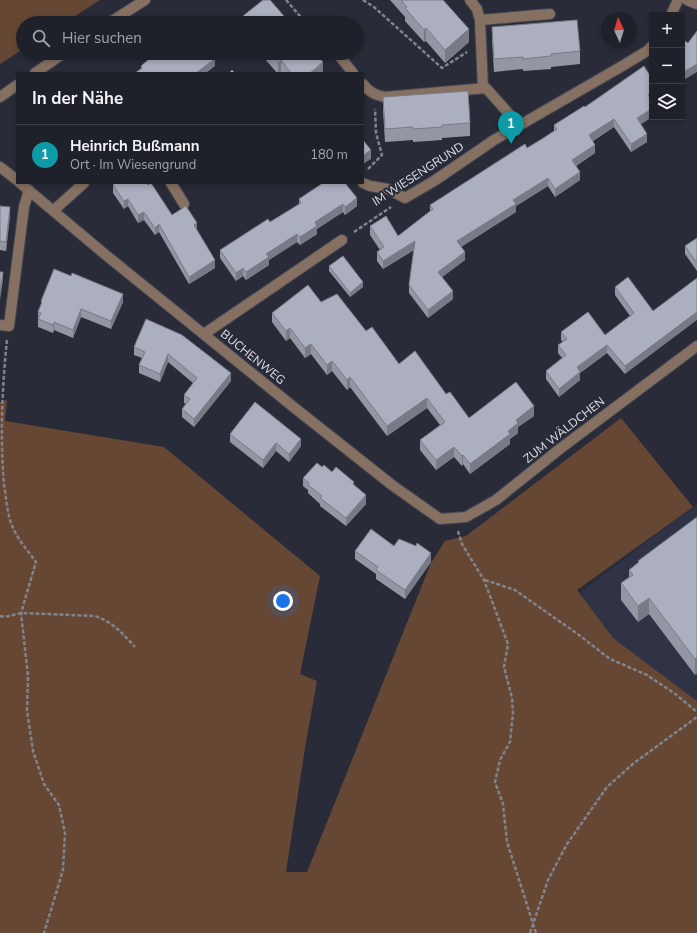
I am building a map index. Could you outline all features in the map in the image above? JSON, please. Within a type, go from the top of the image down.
[{"type":"street","points":[[120,16],[145,0]]},
{"type":"street","points":[[470,0],[477,9],[480,20],[482,88]]},
{"type":"street","points":[[672,12],[678,0]]},
{"type":"street","points":[[687,0],[697,4]]},
{"type":"street","points":[[480,20],[550,14]]},
{"type":"street","name":"IM WIESENGRUND","points":[[405,198],[434,181],[494,140],[624,65],[650,48]]},
{"type":"street","points":[[36,72],[54,60]]},
{"type":"street","points":[[343,60],[353,72]]},
{"type":"street","points":[[364,85],[369,91],[385,97],[486,88],[519,125]]},
{"type":"street","points":[[0,97],[16,86]]},
{"type":"street","points":[[0,167],[16,179]]},
{"type":"street","points":[[364,183],[388,189],[405,198]]},
{"type":"street","name":"BUCHENWEG","points":[[21,184],[107,256],[296,409],[392,485],[440,519]]},
{"type":"street","points":[[54,210],[83,184]]},
{"type":"street","points":[[172,184],[184,204]]},
{"type":"street","points":[[4,326],[24,207],[29,190]]},
{"type":"street","points":[[204,334],[342,240]]},
{"type":"street","name":"ZUM WÄLDCHEN","points":[[440,519],[466,516],[496,500],[561,448],[697,346]]},
{"type":"path","points":[[286,0],[300,16]]},
{"type":"path","points":[[363,0],[374,7],[442,68],[473,48]]},
{"type":"path","points":[[364,173],[382,155],[376,133],[375,94]]},
{"type":"path","name":"IM WIESENGRUND","points":[[342,240],[405,198]]},
{"type":"path","points":[[4,326],[1,460],[12,524],[25,548],[36,562],[21,613],[28,676],[27,711],[33,751],[44,784],[59,805],[65,834],[63,870],[44,933]]},
{"type":"path","points":[[453,518],[462,544],[484,580],[508,644],[504,667],[512,698],[514,713],[510,742],[500,760],[495,782],[503,804],[507,842],[532,925],[536,933]]},
{"type":"path","points":[[484,580],[515,590],[579,635],[610,659],[647,675],[674,693],[697,712]]},
{"type":"path","points":[[0,616],[4,617],[21,613],[95,616],[106,620],[120,630],[135,647]]},
{"type":"path","points":[[530,933],[548,880],[567,844],[607,787],[634,763],[697,717]]},
{"type":"shaded area","points":[[0,0],[100,0],[75,16],[16,16],[16,54],[0,64]]},
{"type":"shaded area","points":[[7,400],[5,421],[164,447],[320,576],[300,674],[317,681],[286,872],[307,872],[431,563],[445,541],[466,536],[621,418],[693,507],[577,590],[613,638],[697,701],[697,933],[0,933],[0,402]]},
{"type":"shaded area","points":[[697,504],[697,701],[618,642],[560,608]]},
{"type":"building","points":[[263,0],[270,0],[284,16],[243,16]]},
{"type":"building","points":[[401,0],[443,0],[469,29],[445,50],[426,28],[424,30],[405,8],[407,7]]},
{"type":"building","points":[[577,20],[580,51],[523,59],[523,57],[494,59],[492,27]]},
{"type":"building","points":[[697,31],[697,64],[685,71],[685,41],[688,43]]},
{"type":"building","points":[[148,60],[214,60],[197,72],[136,72],[142,68],[141,66]]},
{"type":"building","points":[[281,60],[321,60],[323,62],[311,72],[290,72]]},
{"type":"building","points":[[644,66],[649,74],[649,111],[637,118],[647,134],[631,144],[614,119],[589,135],[595,145],[572,160],[580,172],[555,189],[548,178],[513,200],[516,204],[457,241],[465,252],[438,272],[453,291],[428,310],[409,285],[415,241],[383,261],[377,252],[384,247],[370,226],[386,216],[398,236],[433,209],[430,205],[525,144],[527,148],[542,139],[557,129],[554,125],[584,106],[585,107]]},
{"type":"building","points":[[468,91],[470,123],[442,125],[442,127],[385,129],[383,97]]},
{"type":"building","points":[[364,141],[371,150],[364,155]]},
{"type":"building","points":[[152,184],[172,215],[186,206],[197,223],[194,225],[215,260],[189,277],[159,224],[155,228],[144,212],[138,215],[128,199],[124,201],[113,185]]},
{"type":"building","points":[[322,184],[346,184],[357,198],[345,207],[343,204],[315,222],[317,226],[300,237],[297,234],[266,254],[269,257],[246,272],[243,268],[236,273],[220,250],[268,219],[270,222],[301,203],[299,199]]},
{"type":"building","points":[[0,206],[10,207],[6,242],[0,241]]},
{"type":"building","points":[[697,238],[697,263],[685,246]]},
{"type":"building","points":[[343,256],[363,282],[350,293],[329,266]]},
{"type":"building","points":[[54,269],[71,276],[72,273],[123,294],[111,321],[81,309],[73,330],[54,322],[53,325],[38,319],[41,313],[38,312],[42,302],[41,301]]},
{"type":"building","points":[[0,272],[3,272],[0,293]]},
{"type":"building","points":[[628,277],[653,311],[697,278],[697,312],[625,366],[607,345],[577,367],[580,372],[559,389],[546,371],[566,355],[558,345],[567,339],[561,332],[588,312],[605,335],[634,313],[615,287]]},
{"type":"building","points":[[308,285],[321,302],[337,294],[366,331],[372,327],[399,364],[415,351],[446,394],[450,392],[469,418],[516,382],[534,406],[516,420],[518,423],[508,431],[510,434],[470,464],[454,447],[436,460],[420,440],[445,422],[427,398],[387,426],[350,377],[347,380],[332,361],[327,365],[311,344],[305,348],[290,328],[286,331],[272,313]]},
{"type":"building","points":[[146,319],[182,335],[231,373],[194,419],[182,409],[190,399],[184,395],[197,378],[168,354],[160,374],[139,365],[145,352],[134,347]]},
{"type":"building","points":[[255,402],[301,439],[289,454],[276,443],[263,460],[230,434]]},
{"type":"building","points":[[317,463],[322,467],[324,465],[332,472],[336,467],[354,482],[353,484],[366,495],[346,518],[320,498],[322,496],[308,485],[309,483],[303,478]]},
{"type":"building","points":[[697,517],[697,658],[695,659],[649,598],[638,606],[621,583],[633,575],[629,570],[639,562],[638,561]]},
{"type":"building","points":[[371,529],[394,546],[399,539],[416,546],[417,543],[431,553],[405,590],[376,570],[378,567],[355,551]]},
{"type":"place","name":"Heinrich Bußmann","points":[[511,144]]}]
